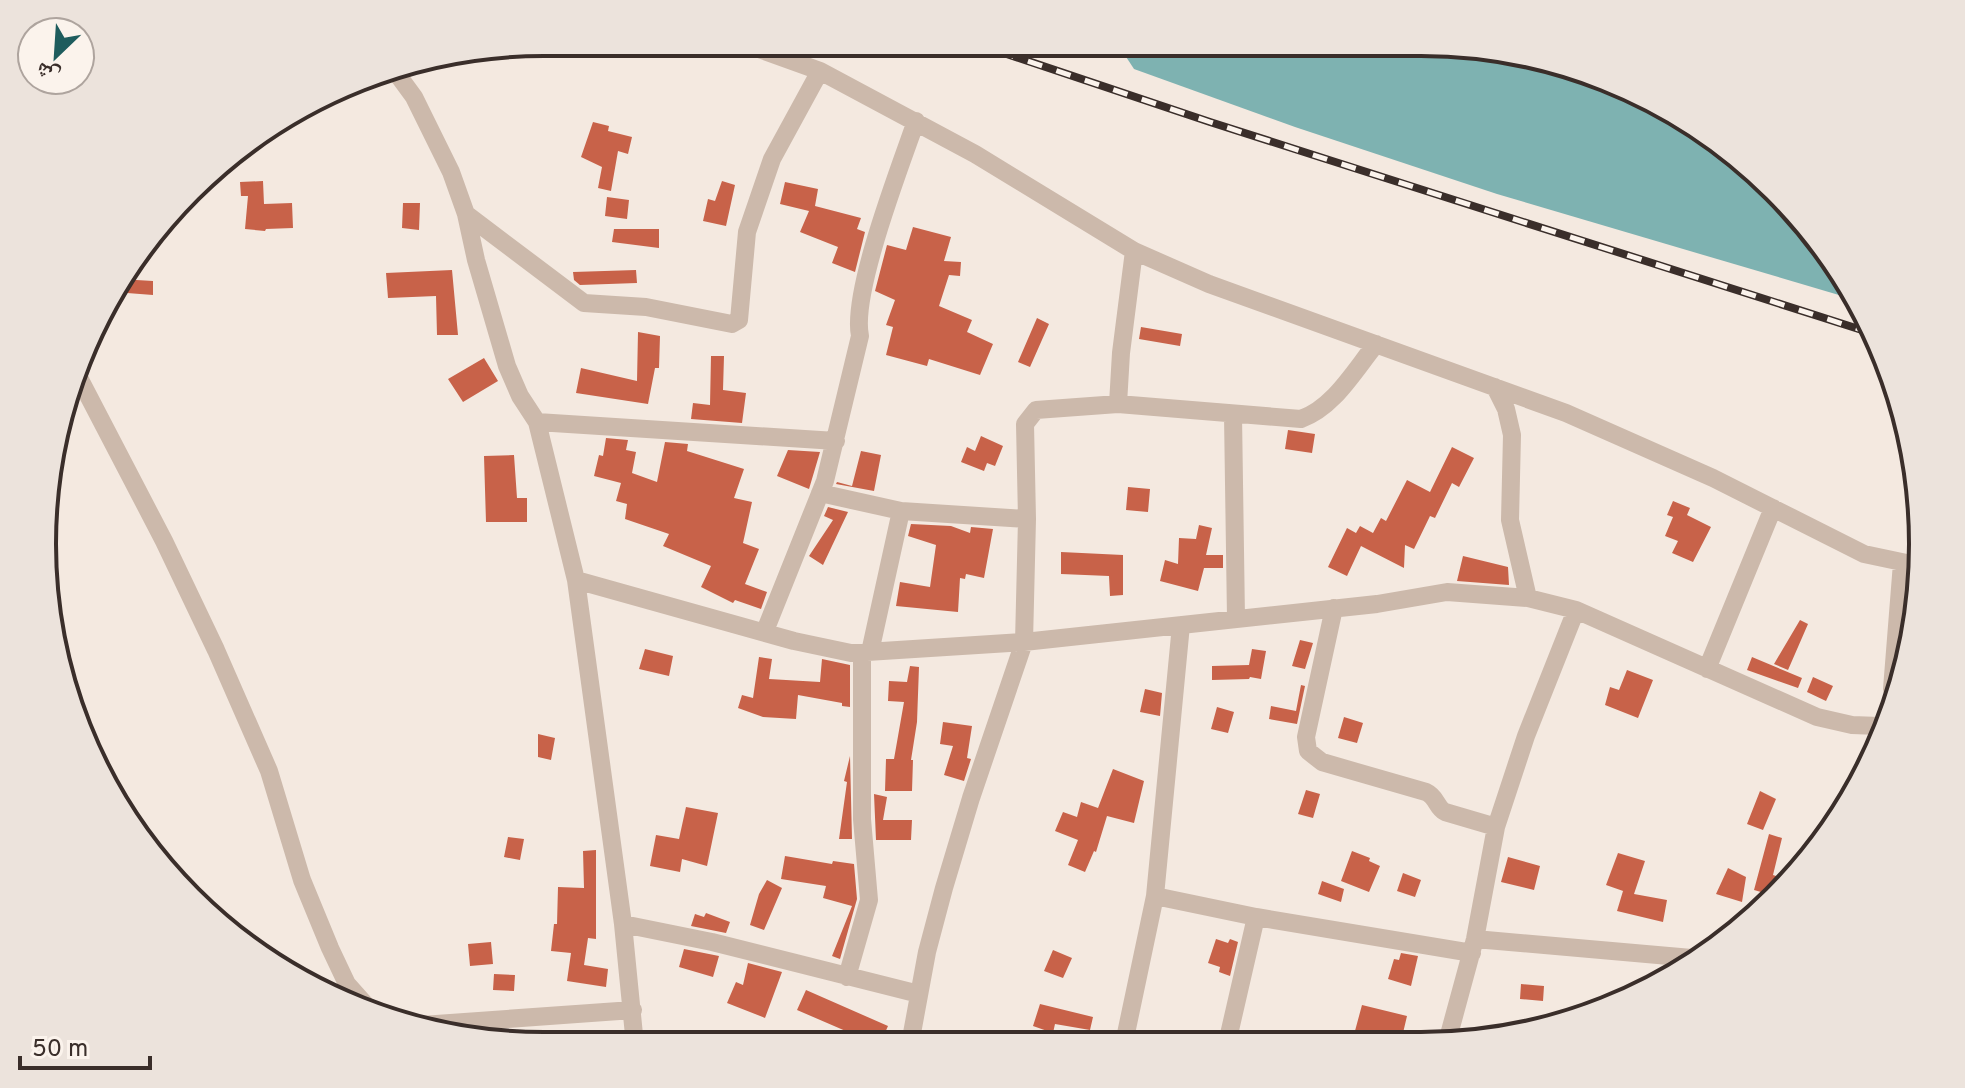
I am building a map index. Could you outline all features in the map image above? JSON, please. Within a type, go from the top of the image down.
[{"type":"street","points":[[778,56],[820,71],[916,121],[1134,251],[1209,284],[1624,437],[1864,554],[1908,564]]},
{"type":"street","points":[[466,214],[584,303],[646,307],[732,324],[739,320],[747,232],[772,159],[820,71]]},
{"type":"street","points":[[400,78],[414,97],[451,172],[466,214],[507,366],[520,396],[537,422],[576,580],[623,924],[634,1032]]},
{"type":"street","points":[[765,631],[820,493],[836,441],[860,336],[860,313],[868,273],[916,121]]},
{"type":"street","points":[[1118,404],[1134,251]]},
{"type":"street","points":[[912,1032],[927,952],[971,798],[1024,642],[1027,519],[1025,424],[1029,416],[1036,410],[1118,404],[1301,419],[1317,413],[1376,344]]},
{"type":"street","points":[[83,385],[177,569],[269,771],[302,880],[347,984],[357,995]]},
{"type":"street","points":[[1495,387],[1506,409],[1512,435],[1510,520],[1528,598]]},
{"type":"street","points":[[1233,415],[1236,618]]},
{"type":"street","points":[[537,422],[836,441]]},
{"type":"street","points":[[820,493],[901,511],[1027,519]]},
{"type":"street","points":[[1707,669],[1773,508]]},
{"type":"street","points":[[847,977],[869,900],[862,819],[866,653],[901,511]]},
{"type":"street","points":[[1897,649],[1908,570]]},
{"type":"street","points":[[576,580],[830,651],[866,653],[1024,642],[1334,608],[1447,592],[1528,598],[1576,610],[1817,717],[1852,725],[1874,726]]},
{"type":"street","points":[[1334,608],[1306,737],[1308,751],[1322,762],[1426,792],[1445,812],[1496,827]]},
{"type":"street","points":[[1450,1031],[1474,946],[1496,827],[1526,736],[1576,610]]},
{"type":"street","points":[[1126,1032],[1155,896],[1181,625]]},
{"type":"street","points":[[1155,896],[1256,917],[1474,946],[1680,958]]},
{"type":"street","points":[[1230,1032],[1256,917]]},
{"type":"street","points":[[623,924],[712,942],[919,994]]},
{"type":"street","points":[[449,1023],[633,1010]]},
{"type":"water","points":[[1126,56],[1421,56],[1516,65],[1578,82],[1665,121],[1743,177],[1788,222],[1841,296],[1497,194],[1295,127],[1134,69]]},
{"type":"building","points":[[593,122],[609,126],[608,131],[632,137],[628,154],[618,151],[611,191],[598,188],[602,167],[581,157]]},
{"type":"building","points":[[263,181],[264,204],[292,203],[293,228],[265,231],[245,229],[248,196],[241,196],[240,182]]},
{"type":"building","points":[[722,181],[735,185],[726,226],[703,221],[708,199],[715,201]]},
{"type":"building","points":[[785,182],[818,189],[815,206],[861,218],[857,229],[865,232],[855,272],[832,263],[838,247],[800,232],[809,211],[780,204]]},
{"type":"building","points":[[607,197],[629,200],[627,219],[605,216]]},
{"type":"building","points":[[403,203],[420,203],[419,230],[402,228]]},
{"type":"building","points":[[913,227],[951,237],[944,261],[961,262],[960,276],[949,275],[939,306],[972,320],[967,332],[993,344],[980,375],[929,359],[927,366],[886,355],[893,327],[886,325],[895,300],[875,291],[887,245],[906,250]]},
{"type":"building","points":[[614,229],[659,229],[659,248],[612,242]]},
{"type":"building","points":[[452,270],[458,335],[437,335],[436,296],[388,298],[386,273]]},
{"type":"building","points":[[636,270],[637,283],[580,285],[574,280],[573,272]]},
{"type":"building","points":[[134,280],[153,281],[153,295],[125,293]]},
{"type":"building","points":[[1037,318],[1049,324],[1030,367],[1018,362]]},
{"type":"building","points":[[1141,327],[1182,334],[1180,346],[1139,339]]},
{"type":"building","points":[[638,332],[660,336],[659,368],[655,368],[648,404],[576,393],[581,368],[637,381]]},
{"type":"building","points":[[711,356],[724,356],[723,390],[746,393],[742,423],[691,419],[693,403],[710,405]]},
{"type":"building","points":[[484,358],[498,381],[463,402],[448,379]]},
{"type":"building","points":[[1288,430],[1315,434],[1312,453],[1285,449]]},
{"type":"building","points":[[981,436],[1003,446],[995,466],[987,463],[984,471],[961,462],[967,447],[975,451]]},
{"type":"building","points":[[606,438],[628,440],[626,450],[636,452],[632,473],[657,482],[665,442],[688,444],[687,451],[744,469],[734,498],[752,502],[743,543],[759,549],[745,584],[767,592],[761,609],[735,600],[733,603],[701,587],[711,566],[663,546],[669,534],[625,519],[627,504],[616,501],[621,483],[594,476],[599,455],[603,456]]},
{"type":"building","points":[[1452,447],[1474,458],[1459,487],[1452,483],[1435,518],[1430,516],[1414,549],[1405,545],[1404,568],[1361,546],[1347,576],[1328,567],[1347,528],[1356,533],[1360,526],[1373,533],[1381,518],[1386,521],[1407,480],[1430,492]]},
{"type":"building","points":[[788,450],[820,452],[809,489],[777,476]]},
{"type":"building","points":[[861,451],[881,455],[874,491],[836,484],[852,486]]},
{"type":"building","points":[[514,455],[517,498],[527,498],[527,522],[486,522],[484,456]]},
{"type":"building","points":[[1128,487],[1150,489],[1148,512],[1126,510]]},
{"type":"building","points":[[1673,501],[1690,508],[1687,515],[1711,527],[1693,562],[1672,553],[1678,541],[1665,536],[1673,517],[1667,515]]},
{"type":"building","points":[[828,507],[848,512],[823,565],[809,556],[833,520],[824,516]]},
{"type":"building","points":[[911,524],[951,526],[970,533],[971,527],[993,529],[984,578],[966,574],[965,579],[960,578],[958,612],[896,606],[900,582],[930,587],[936,545],[908,536]]},
{"type":"building","points":[[1199,525],[1212,528],[1206,555],[1223,555],[1223,568],[1204,568],[1198,591],[1160,581],[1165,560],[1178,564],[1179,538],[1196,539]]},
{"type":"building","points":[[1061,552],[1123,555],[1123,595],[1110,596],[1109,576],[1061,574]]},
{"type":"building","points":[[1463,556],[1508,567],[1509,585],[1457,581]]},
{"type":"building","points":[[1800,620],[1808,624],[1788,670],[1774,664]]},
{"type":"building","points":[[1300,640],[1313,643],[1305,669],[1292,666]]},
{"type":"building","points":[[645,649],[673,656],[669,676],[639,669]]},
{"type":"building","points":[[1252,649],[1266,651],[1261,679],[1212,680],[1212,666],[1249,665]]},
{"type":"building","points":[[759,657],[772,659],[769,679],[820,682],[822,659],[850,665],[850,707],[798,695],[796,719],[763,717],[738,708],[742,695],[753,698]]},
{"type":"building","points":[[1752,657],[1802,678],[1798,688],[1747,670]]},
{"type":"building","points":[[910,666],[919,667],[917,722],[911,760],[912,791],[885,791],[886,759],[894,759],[904,702],[888,701],[889,681],[907,682]]},
{"type":"building","points":[[1627,670],[1653,680],[1638,718],[1605,705],[1610,687],[1619,690]]},
{"type":"building","points":[[1813,677],[1833,686],[1826,701],[1807,692]]},
{"type":"building","points":[[1301,685],[1305,686],[1297,724],[1269,719],[1271,706],[1296,711]]},
{"type":"building","points":[[1145,689],[1162,693],[1160,716],[1140,712]]},
{"type":"building","points":[[1217,707],[1234,712],[1228,733],[1211,729]]},
{"type":"building","points":[[1344,717],[1363,723],[1357,743],[1338,738]]},
{"type":"building","points":[[943,722],[972,726],[967,758],[971,759],[964,781],[944,775],[953,746],[940,744]]},
{"type":"building","points":[[538,734],[555,738],[551,760],[538,757]]},
{"type":"building","points":[[850,756],[852,839],[839,839],[847,782],[844,781]]},
{"type":"building","points":[[1113,769],[1144,781],[1134,823],[1107,816],[1096,852],[1085,872],[1068,865],[1078,840],[1055,831],[1063,812],[1077,817],[1081,802],[1098,808]]},
{"type":"building","points":[[1306,790],[1320,794],[1313,818],[1298,814]]},
{"type":"building","points":[[1760,791],[1776,799],[1763,830],[1747,824]]},
{"type":"building","points":[[874,794],[887,797],[883,820],[912,820],[911,840],[876,840]]},
{"type":"building","points":[[686,807],[718,813],[707,866],[682,859],[680,872],[650,866],[656,835],[679,839]]},
{"type":"building","points":[[1769,834],[1782,838],[1773,875],[1778,877],[1762,892],[1754,890]]},
{"type":"building","points":[[508,837],[524,839],[520,860],[504,857]]},
{"type":"building","points":[[596,850],[596,939],[588,938],[584,965],[608,969],[606,987],[567,981],[571,953],[551,951],[554,924],[557,924],[558,887],[584,888],[583,851]]},
{"type":"building","points":[[1352,851],[1380,866],[1369,892],[1341,881]]},
{"type":"building","points":[[1618,853],[1645,861],[1634,894],[1667,900],[1663,922],[1617,911],[1623,891],[1626,892],[1606,885]]},
{"type":"building","points":[[785,856],[832,864],[833,861],[854,864],[857,899],[840,959],[832,956],[852,906],[823,898],[826,886],[781,879]]},
{"type":"building","points":[[1508,857],[1540,866],[1534,890],[1501,882]]},
{"type":"building","points":[[1728,868],[1746,877],[1742,902],[1716,894]]},
{"type":"building","points":[[1403,873],[1421,880],[1415,897],[1397,891]]},
{"type":"building","points":[[767,880],[782,888],[764,930],[750,925],[759,894]]},
{"type":"building","points":[[1322,881],[1344,889],[1341,902],[1318,894]]},
{"type":"building","points":[[706,913],[730,922],[726,933],[691,926],[695,914],[704,917]]},
{"type":"building","points":[[1216,939],[1238,942],[1230,976],[1219,972],[1220,967],[1208,963]]},
{"type":"building","points":[[491,942],[493,964],[470,966],[468,944]]},
{"type":"building","points":[[684,949],[719,956],[713,977],[679,967]]},
{"type":"building","points":[[1053,950],[1072,958],[1063,978],[1044,971]]},
{"type":"building","points":[[1401,953],[1418,956],[1411,986],[1388,979],[1394,959],[1399,960]]},
{"type":"building","points":[[748,963],[782,972],[765,1018],[727,1003],[736,982],[743,985]]},
{"type":"building","points":[[494,974],[515,975],[514,991],[493,990]]},
{"type":"building","points":[[1521,984],[1544,986],[1543,1001],[1520,999]]},
{"type":"building","points":[[806,990],[888,1026],[885,1032],[848,1032],[797,1010]]},
{"type":"building","points":[[1040,1004],[1093,1017],[1090,1030],[1055,1024],[1053,1032],[1050,1032],[1033,1026]]},
{"type":"building","points":[[1362,1005],[1407,1016],[1403,1032],[1355,1032]]},
{"type":"railway","points":[[1013,56],[1860,329]]}]
